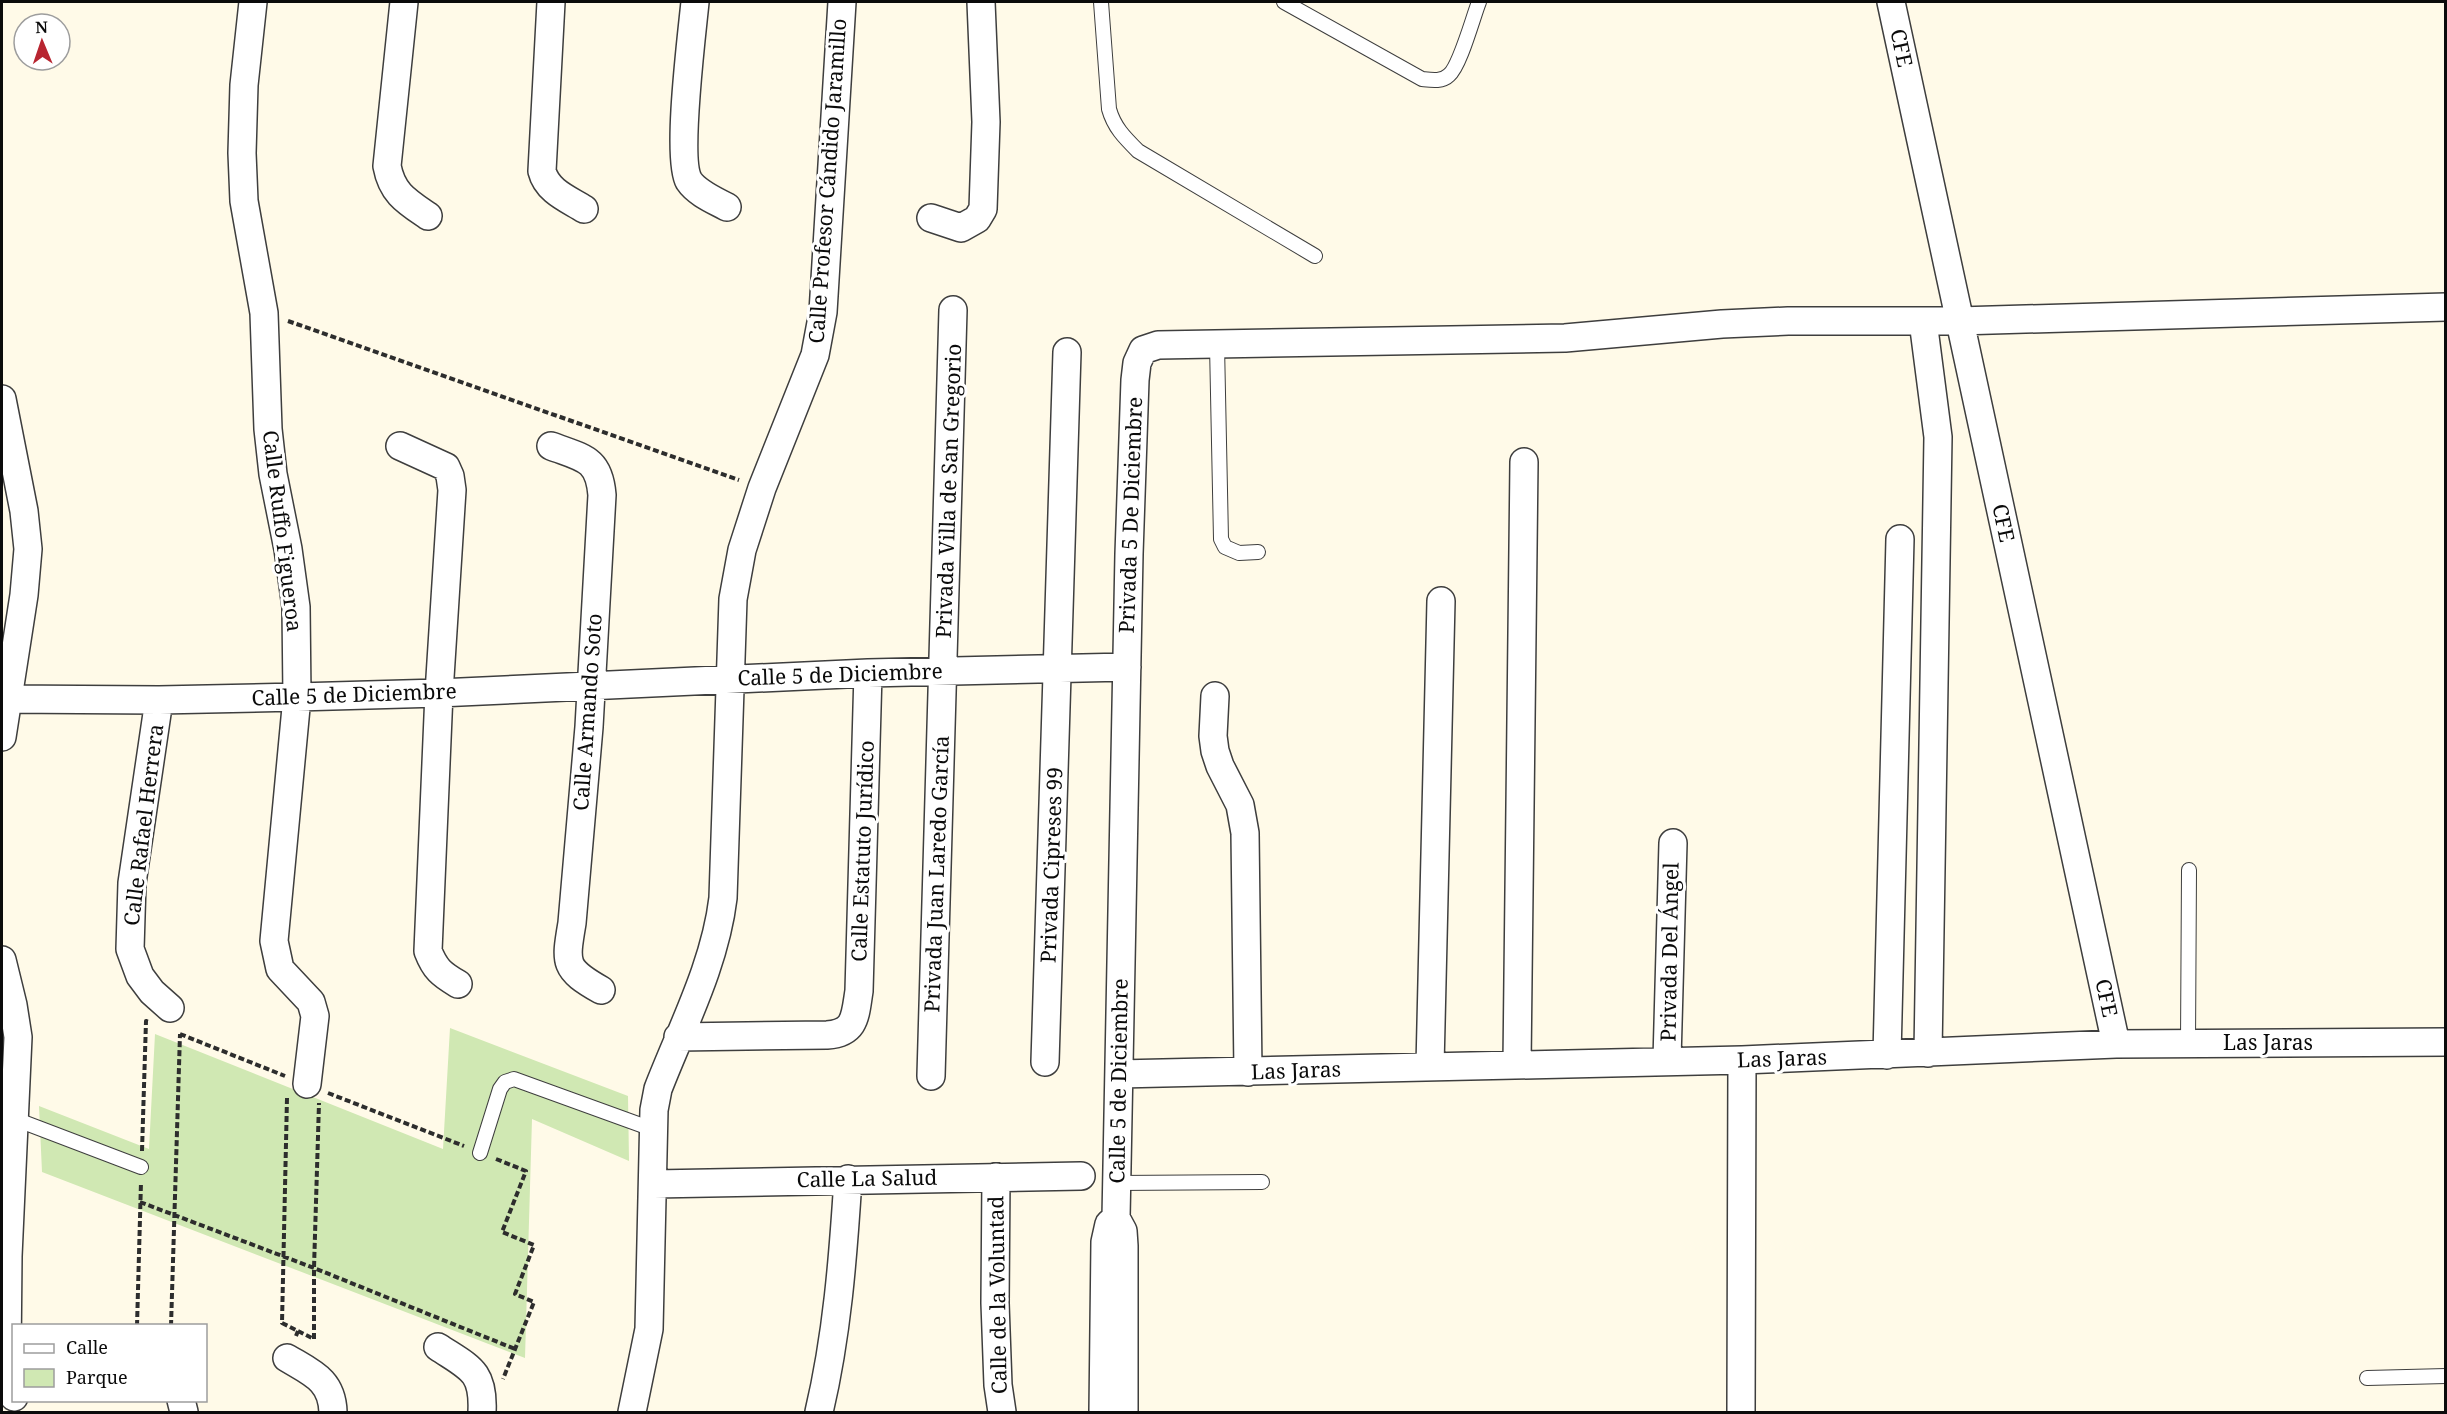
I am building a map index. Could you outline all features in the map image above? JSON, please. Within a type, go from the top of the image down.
[{"type":"street","name":"Calle Ruffo Figueroa","points":[[253,2],[244,86],[244,201],[264,313],[268,429],[273,474],[288,549],[296,607],[297,697],[274,941],[280,969],[311,1002],[315,1016],[305,1084]]},
{"type":"street","points":[[404,2],[387,166],[390,182],[404,199],[428,216]]},
{"type":"street","points":[[551,2],[542,171],[545,183],[551,189],[584,209]]},
{"type":"street","points":[[694,2],[684,139],[685,172],[698,190],[726,207]]},
{"type":"street","name":"Calle Profesor Cándido Jaramillo","points":[[632,1413],[644,1365],[649,1329],[654,1184],[652,1129],[658,1089],[706,970],[721,915],[733,600],[742,550],[762,488],[815,355],[823,312],[842,2]]},
{"type":"street","points":[[931,218],[961,228],[977,219],[983,209],[986,122],[981,2]]},
{"type":"street","name":"CFE","points":[[1891,2],[2116,1044]]},
{"type":"street","points":[[1217,345],[1566,338],[1722,324],[1959,321],[2445,307]]},
{"type":"street","name":"Privada Villa de San Gregorio","points":[[944,671],[953,310]]},
{"type":"street","points":[[1923,321],[1938,436],[1928,1053]]},
{"type":"street","name":"Privada 5 De Diciembre","points":[[1127,667],[1137,363],[1143,350],[1148,347],[1217,345]]},
{"type":"street","points":[[1058,669],[1067,352]]},
{"type":"street","points":[[2,399],[24,512],[28,549],[24,595],[4,699],[2,737]]},
{"type":"street","points":[[400,446],[438,461],[446,467],[452,490],[439,693],[428,951],[434,965],[443,975],[458,984]]},
{"type":"street","name":"Calle Armando Soto","points":[[551,446],[589,460],[596,468],[601,480],[591,685],[572,923],[567,952],[570,965],[577,977],[601,990]]},
{"type":"street","points":[[1517,1064],[1524,462]]},
{"type":"street","points":[[1887,1055],[1900,538]]},
{"type":"street","points":[[1430,1066],[1441,601]]},
{"type":"street","name":"Calle 5 de Diciembre","points":[[4,699],[159,700],[439,693],[868,673],[1127,667],[1116,1183],[1116,1218],[1123,1231],[1124,1246],[1124,1413]]},
{"type":"street","name":"Privada Cipreses 99","points":[[1045,1062],[1058,669]]},
{"type":"street","name":"Privada Juan Laredo García","points":[[931,1076],[944,671]]},
{"type":"street","name":"Calle Estatuto Jurídico","points":[[678,1037],[827,1035],[842,1033],[849,1028],[856,1011],[859,991],[868,673]]},
{"type":"street","points":[[1215,696],[1213,736],[1215,751],[1240,805],[1245,833],[1248,1072]]},
{"type":"street","name":"Calle Rafael Herrera","points":[[159,700],[132,883],[130,949],[140,976],[172,1020]]},
{"type":"street","name":"Privada Del Ángel","points":[[1667,1060],[1673,843]]},
{"type":"street","points":[[2,960],[14,1005],[10,1055],[15,1119],[8,1256],[7,1347],[12,1384]]},
{"type":"street","name":"Las Jaras","points":[[1119,1074],[1742,1060],[2116,1044],[2445,1042]]},
{"type":"street","points":[[1741,1413],[1742,1060]]},
{"type":"street","name":"Calle La Salud","points":[[654,1184],[1081,1176]]},
{"type":"street","name":"Calle de la Voluntad","points":[[996,1177],[995,1303],[998,1385],[1002,1413]]},
{"type":"street","points":[[819,1413],[832,1342],[848,1179]]},
{"type":"street","name":"Calle 5 de Diciembre","points":[[1103,1413],[1104,1242],[1109,1224],[1116,1218]]},
{"type":"street","points":[[438,1347],[476,1374],[483,1402]]},
{"type":"street","points":[[287,1358],[318,1376],[328,1388],[333,1401],[333,1413]]},
{"type":"lane","points":[[1101,2],[1108,109],[1120,133],[1138,151],[1315,256]]},
{"type":"lane","points":[[1284,2],[1422,79],[1436,81],[1448,76],[1455,67],[1479,2]]},
{"type":"lane","points":[[1217,345],[1221,539],[1225,547],[1239,553],[1258,552]]},
{"type":"lane","points":[[2188,870],[2188,1043]]},
{"type":"lane","points":[[480,1153],[500,1089],[505,1082],[514,1079],[652,1129]]},
{"type":"lane","points":[[15,1119],[141,1167]]},
{"type":"lane","points":[[1116,1183],[1262,1182]]},
{"type":"lane","points":[[2367,1378],[2445,1376]]},
{"type":"path","points":[[264,313],[762,488]]},
{"type":"path","points":[[171,1324],[180,1034],[172,1020]]},
{"type":"path","points":[[180,1034],[526,1171],[502,1232],[534,1245],[515,1294],[534,1302],[496,1397],[483,1402]]},
{"type":"path","points":[[305,1084],[314,1268],[314,1339],[282,1323],[282,1256],[305,1084]]},
{"type":"path","points":[[140,1202],[314,1268],[515,1349]]},
{"type":"path","points":[[287,1358],[298,1330]]},
{"type":"green space","points":[[450,1028],[628,1096],[629,1161],[532,1119],[525,1358],[42,1172],[39,1106],[149,1149],[155,1034],[443,1149]]}]
